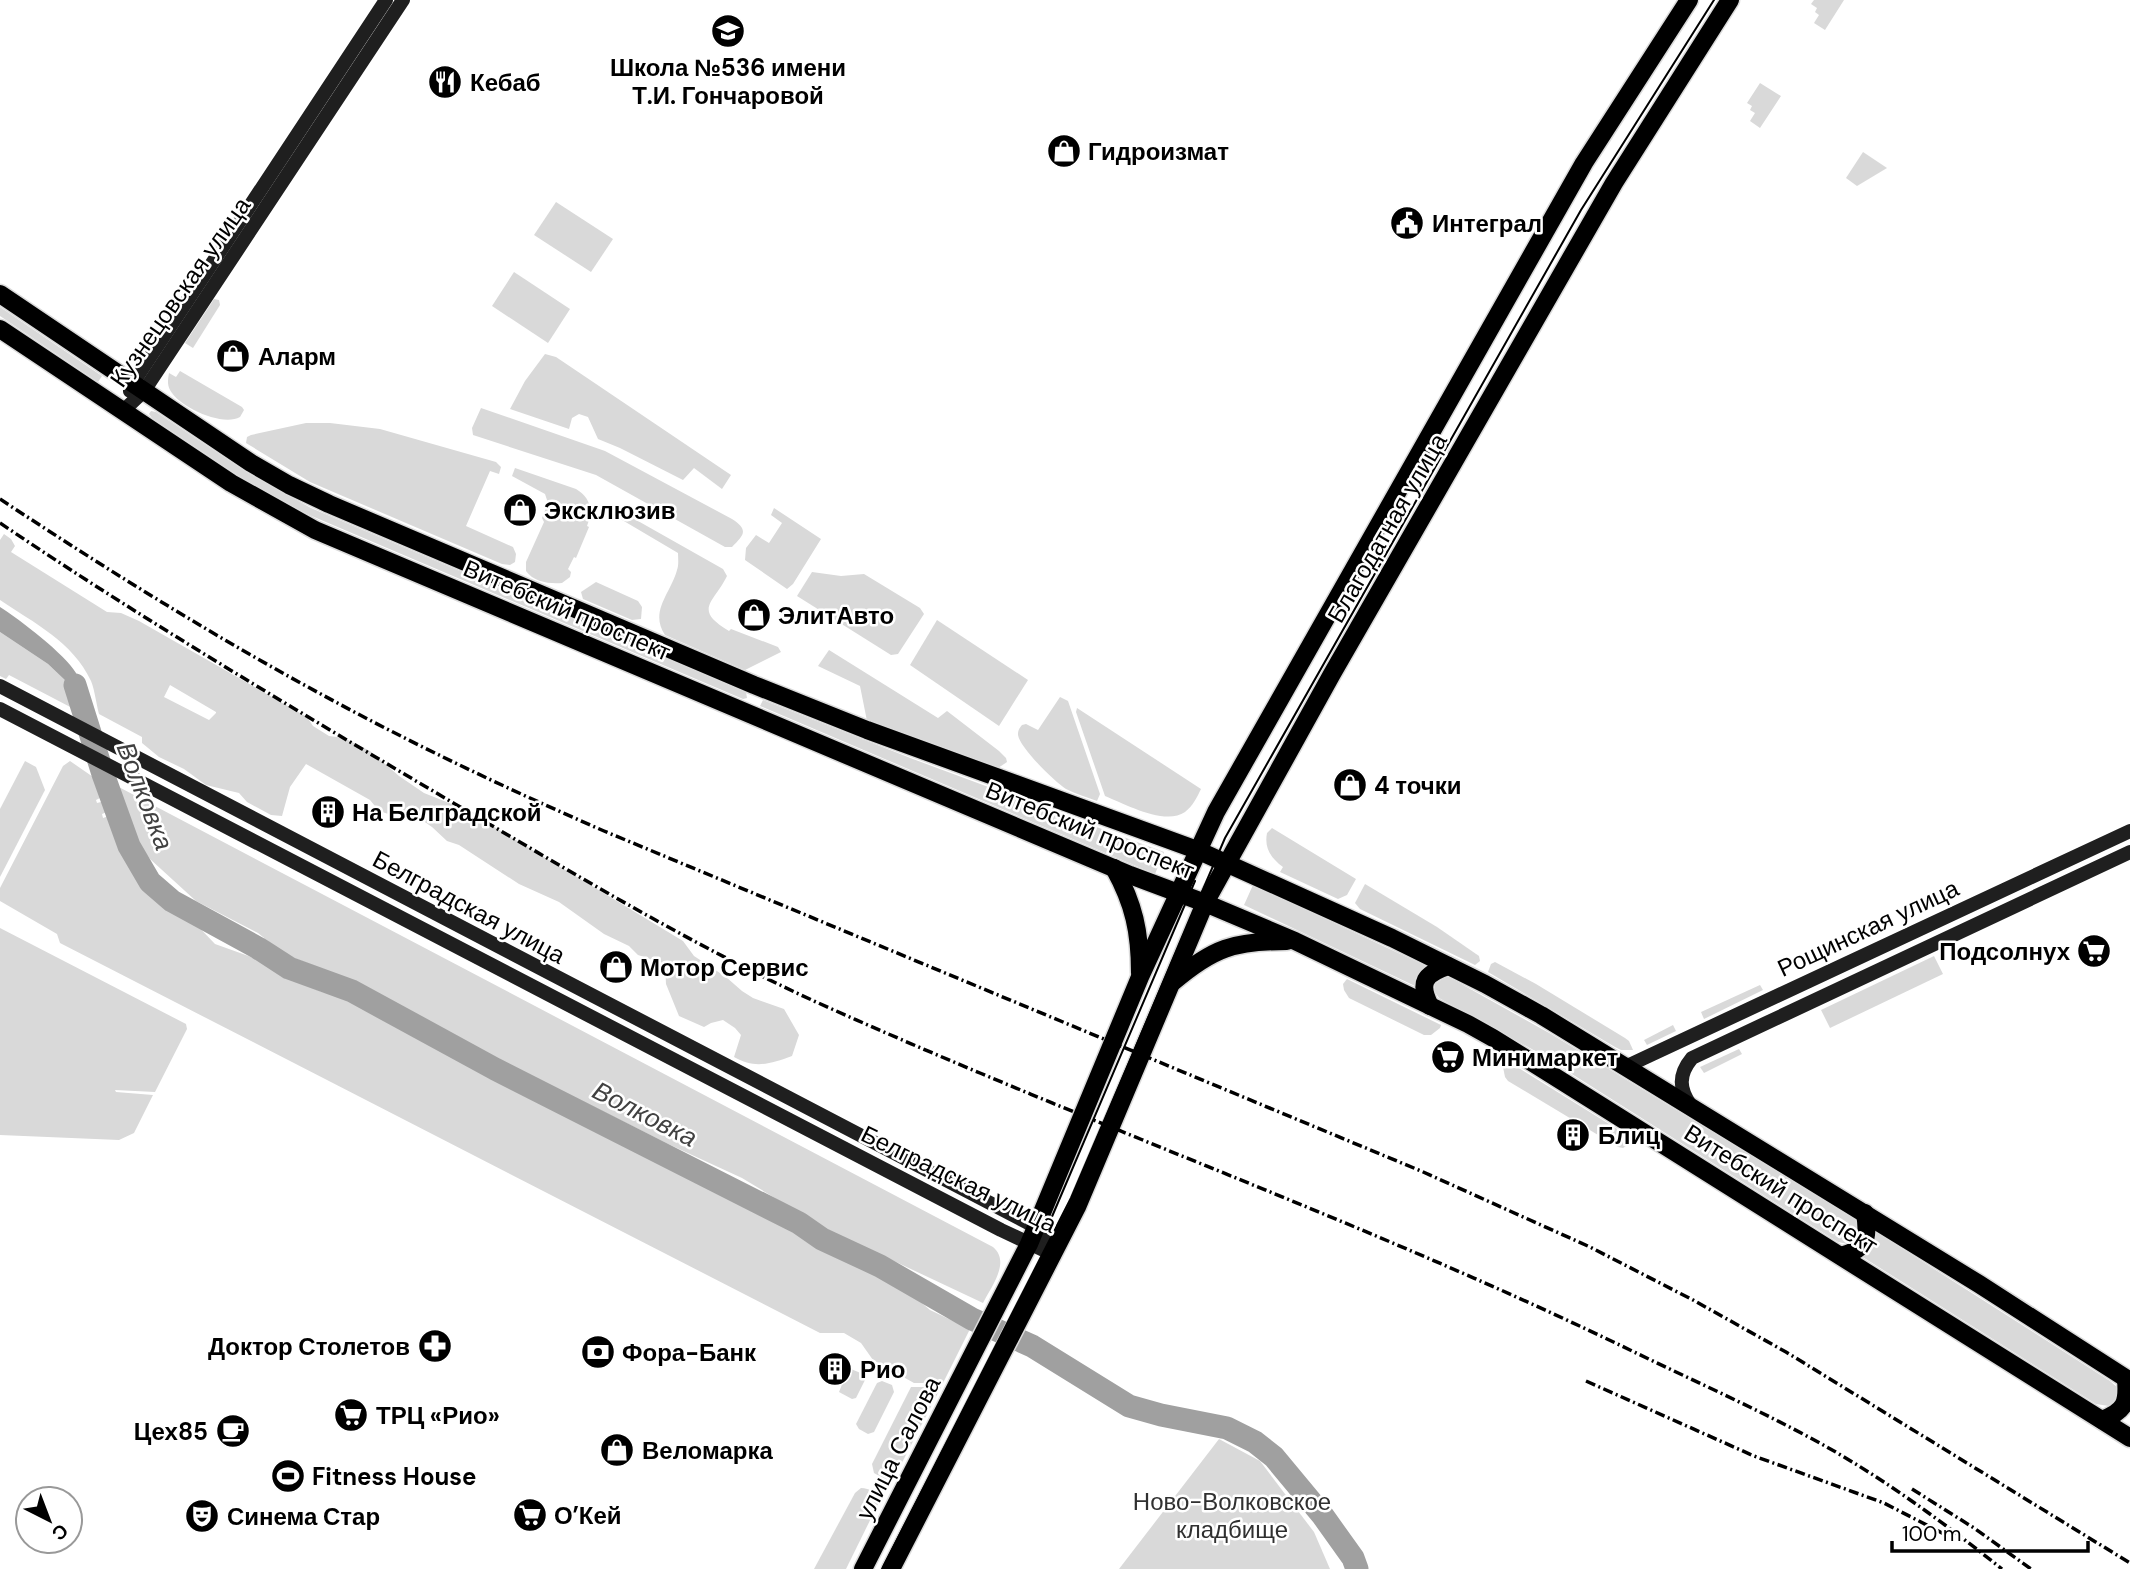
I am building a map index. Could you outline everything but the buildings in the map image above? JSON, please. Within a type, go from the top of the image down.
[{"type":"main road","name":"Благодатная улица","points":[[1033,1236],[1140,977],[1197,850],[1279,700],[1584,163],[1689,0]]},
{"type":"main road","name":"Благодатная улица","points":[[1054,1255],[1077,1207],[1205,903],[1226,862],[1614,183],[1730,0]]},
{"type":"main road","name":"Витебский проспект","points":[[0,294],[251,463],[319,499],[754,685],[867,730],[1197,850],[1343,915],[1448,966],[1541,1015],[1865,1213],[2128,1380]]},
{"type":"main road","name":"Витебский проспект","points":[[0,329],[231,483],[315,530],[1114,868],[1295,941],[1493,1038],[2130,1438]]},
{"type":"main road","points":[[744,711],[754,701],[754,685]]},
{"type":"main road","points":[[1114,868],[1134,912],[1139,939],[1140,977]]},
{"type":"main road","points":[[1170,985],[1195,964],[1221,949],[1248,942],[1295,941]]},
{"type":"main road","points":[[1430,1006],[1424,995],[1423,985],[1426,978],[1434,971],[1448,966]]},
{"type":"main road","points":[[1841,1256],[1861,1247],[1866,1239],[1865,1213]]},
{"type":"main road","name":"улица Салова","points":[[863,1569],[1033,1236]]},
{"type":"main road","name":"улица Салова","points":[[891,1569],[1054,1255]]},
{"type":"main road","points":[[2102,1420],[2123,1407],[2128,1380]]},
{"type":"street","name":"Кузнецовская улица","points":[[123,411],[386,0]]},
{"type":"street","name":"Кузнецовская улица","points":[[138,387],[402,0]]},
{"type":"street","name":"Белградская улица","points":[[0,686],[1033,1236],[1054,1255]]},
{"type":"street","name":"Белградская улица","points":[[0,709],[1033,1236]]},
{"type":"street","name":"Рощинская улица","points":[[1625,1067],[2130,831]]},
{"type":"street","name":"Рощинская улица","points":[[1692,1108],[1680,1084],[1683,1072],[1692,1058],[2130,852]]},
{"type":"green space","points":[[1814,0],[1844,0],[1825,30],[1814,23],[1819,15],[1815,12],[1817,8],[1811,4]]},
{"type":"green space","points":[[1760,83],[1781,96],[1760,128],[1750,121],[1755,113],[1747,103]]},
{"type":"green space","points":[[1863,152],[1887,168],[1857,186],[1846,178]]},
{"type":"green space","points":[[556,202],[613,239],[591,272],[534,235]]},
{"type":"green space","points":[[514,272],[570,309],[548,343],[492,306]]},
{"type":"green space","points":[[214,299],[219,300],[220,305],[193,348],[185,343]]},
{"type":"green space","points":[[0,307],[102,376],[98,382],[0,316]]},
{"type":"green space","points":[[545,354],[556,357],[731,475],[722,489],[694,468],[683,480],[598,439],[588,417],[579,414],[572,418],[569,429],[510,409],[525,381]]},
{"type":"green space","points":[[180,371],[242,407],[244,410],[240,417],[212,417],[182,403],[168,384],[169,373],[176,377]]},
{"type":"green space","points":[[481,408],[605,451],[732,519],[741,526],[742,536],[732,547],[725,547],[596,475],[473,435],[472,428]]},
{"type":"green space","points":[[151,411],[248,473],[311,508],[746,692],[747,698],[743,699],[307,514],[243,479],[152,418],[149,414]]},
{"type":"green space","points":[[306,423],[380,429],[496,462],[501,467],[499,474],[490,471],[466,526],[513,547],[515,562],[510,565],[502,564],[310,482],[246,443],[247,437],[251,435]]},
{"type":"green space","points":[[515,468],[576,489],[588,500],[589,527],[576,558],[574,557],[568,569],[571,572],[570,577],[562,583],[542,582],[526,571],[526,562],[544,522],[542,518],[548,503],[545,494],[512,476]]},
{"type":"green space","points":[[615,508],[723,569],[727,576],[709,606],[712,617],[729,631],[731,629],[778,647],[781,652],[745,670],[665,635],[659,618],[660,610],[678,568],[678,553],[612,514]]},
{"type":"green space","points":[[774,508],[821,539],[793,584],[787,589],[745,560],[746,548],[756,535],[769,543],[782,523],[771,515]]},
{"type":"green space","points":[[4,534],[15,546],[11,552],[107,612],[121,613],[139,621],[307,717],[313,726],[329,736],[344,738],[370,751],[424,793],[454,805],[491,825],[683,941],[694,956],[742,991],[753,998],[784,1009],[799,1035],[792,1056],[763,1064],[749,1063],[734,1057],[741,1035],[735,1028],[723,1020],[704,1027],[679,1016],[666,984],[665,964],[638,955],[629,946],[604,934],[559,902],[519,884],[459,845],[447,841],[419,818],[401,818],[379,811],[370,800],[306,764],[290,787],[282,816],[271,815],[247,802],[239,793],[206,785],[184,769],[159,757],[142,743],[142,737],[99,714],[91,681],[74,655],[63,644],[0,600],[0,540]],"holes":[[[170,685],[216,712],[209,720],[164,697]]]},
{"type":"green space","points":[[812,572],[841,576],[864,574],[920,608],[924,614],[898,654],[891,655],[797,596]]},
{"type":"green space","points":[[596,582],[638,601],[642,607],[641,619],[632,620],[583,599],[581,592]]},
{"type":"green space","points":[[937,620],[1028,680],[999,726],[910,665]]},
{"type":"green space","points":[[0,632],[48,664],[68,683],[76,710],[9,675],[6,679],[0,676]]},
{"type":"green space","points":[[829,650],[938,718],[947,711],[999,751],[1007,762],[998,768],[867,721],[860,686],[818,666]]},
{"type":"green space","points":[[1060,697],[1068,701],[1100,794],[1097,801],[1061,785],[1031,756],[1020,741],[1018,735],[1022,725],[1026,724],[1038,730]]},
{"type":"green space","points":[[763,700],[1164,852],[1155,874],[760,706]]},
{"type":"green space","points":[[1077,708],[1201,789],[1190,807],[1177,816],[1167,817],[1105,796],[1076,712]]},
{"type":"green space","points":[[25,761],[36,767],[45,790],[0,877],[0,809]]},
{"type":"green space","points":[[70,761],[96,779],[102,797],[96,800],[97,803],[105,801],[107,812],[102,814],[103,818],[109,816],[120,849],[136,875],[158,899],[193,921],[215,944],[254,958],[322,992],[347,997],[397,1027],[910,1293],[930,1310],[970,1329],[943,1383],[914,1383],[873,1360],[861,1343],[844,1333],[820,1333],[60,943],[57,934],[0,901],[0,888],[63,766]]},
{"type":"green space","points":[[115,785],[993,1247],[998,1253],[1000,1267],[983,1303],[826,1229],[742,1178],[666,1143],[375,997],[338,975],[284,954],[258,933],[196,901],[150,859],[132,833]]},
{"type":"green space","points":[[1272,828],[1356,879],[1347,895],[1338,899],[1280,872],[1283,867],[1272,856],[1267,843],[1267,833]]},
{"type":"green space","points":[[1365,884],[1437,927],[1479,956],[1480,961],[1475,965],[1360,909],[1355,903]]},
{"type":"green space","points":[[1253,885],[1426,966],[1416,978],[1415,986],[1244,905]]},
{"type":"green space","points":[[0,928],[186,1024],[187,1029],[155,1092],[115,1090],[153,1095],[134,1133],[119,1140],[0,1135]]},
{"type":"green space","points":[[1934,956],[1943,974],[1830,1028],[1821,1010]]},
{"type":"green space","points":[[1495,962],[1625,1038],[1633,1050],[1615,1047],[1488,972],[1491,964]]},
{"type":"green space","points":[[1447,976],[1551,1034],[1854,1218],[1858,1224],[1857,1235],[1848,1244],[1838,1242],[1537,1052],[1439,998],[1435,992],[1435,984]]},
{"type":"green space","points":[[1347,979],[1441,1025],[1440,1028],[1431,1035],[1424,1035],[1349,998],[1343,984]]},
{"type":"green space","points":[[1760,985],[1763,990],[1704,1019],[1701,1012]]},
{"type":"green space","points":[[1673,1025],[1676,1031],[1647,1045],[1644,1040]]},
{"type":"green space","points":[[1739,1049],[1742,1054],[1704,1073],[1700,1067]]},
{"type":"green space","points":[[1501,1057],[1635,1140],[1623,1148],[1618,1147],[1508,1081]]},
{"type":"green space","points":[[1876,1232],[2110,1381],[2118,1388],[2116,1401],[2109,1406],[2096,1404],[1861,1256],[1874,1246]]},
{"type":"green space","points":[[851,1369],[863,1374],[865,1380],[856,1398],[852,1399],[839,1392],[847,1372]]},
{"type":"green space","points":[[882,1381],[892,1385],[894,1392],[874,1432],[868,1434],[856,1424],[877,1383]]},
{"type":"green space","points":[[911,1387],[941,1387],[893,1480],[886,1480],[874,1473],[872,1464]]},
{"type":"green space","name":"Ново-Волковское кладбище","points":[[1219,1439],[1260,1461],[1314,1532],[1330,1569],[1119,1569]]},
{"type":"green space","points":[[861,1488],[873,1491],[880,1500],[846,1569],[814,1569],[855,1493]]},
{"type":"shaded area","name":"Волковка","points":[[0,607],[71,665],[81,683],[91,715],[76,710],[68,683],[48,664],[0,632]]},
{"type":"waterway","name":"Волковка","points":[[75,685],[129,846],[150,882],[172,901],[289,968],[352,991],[495,1069],[799,1223],[822,1239],[880,1266],[972,1319],[1032,1346],[1129,1406],[1227,1428],[1255,1442],[1274,1457],[1323,1516],[1353,1558],[1357,1569]]},
{"type":"tram line","points":[[882,1569],[1071,1198],[1225,838],[1581,210],[1714,0]]},
{"type":"tram line","points":[[1051,1219],[1195,881]]},
{"type":"railway","points":[[0,499],[152,596],[268,665],[344,707],[491,780],[604,831],[1421,1171],[1590,1247],[1786,1352],[2130,1563]]},
{"type":"railway","points":[[0,523],[168,632],[282,701],[588,882],[722,956],[814,1001],[916,1046],[1428,1258],[1733,1399],[1856,1464],[1920,1507],[2002,1569]]},
{"type":"railway","points":[[1586,1381],[1754,1456],[1884,1503],[1946,1535]]},
{"type":"railway","points":[[1912,1489],[1974,1528],[2031,1569]]},
{"type":"place","name":"Школа №536 имени Т.И. Гончаровой","points":[[728,31]]},
{"type":"place","name":"Кебаб","points":[[445,82]]},
{"type":"place","name":"Гидроизмат","points":[[1064,151]]},
{"type":"place","name":"Интеграл","points":[[1407,223]]},
{"type":"place","name":"Аларм","points":[[233,356]]},
{"type":"place","name":"Эксклюзив","points":[[520,510]]},
{"type":"place","name":"ЭлитАвто","points":[[754,615]]},
{"type":"place","name":"4 точки","points":[[1350,785]]},
{"type":"place","name":"На Белградской","points":[[328,812]]},
{"type":"place","name":"Подсолнух","points":[[2094,951]]},
{"type":"place","name":"Мотор Сервис","points":[[616,967]]},
{"type":"place","name":"Минимаркет","points":[[1448,1057]]},
{"type":"place","name":"Блиц","points":[[1573,1135]]},
{"type":"place","name":"Доктор Столетов","points":[[435,1346]]},
{"type":"place","name":"Фора-Банк","points":[[598,1352]]},
{"type":"place","name":"Рио","points":[[835,1369]]},
{"type":"place","name":"ТРЦ «Рио»","points":[[351,1415]]},
{"type":"place","name":"Цех85","points":[[233,1431]]},
{"type":"place","name":"Веломарка","points":[[617,1450]]},
{"type":"place","name":"Fitness House","points":[[288,1476]]},
{"type":"place","name":"О’Кей","points":[[530,1515]]},
{"type":"place","name":"Синема Стар","points":[[202,1516]]}]
